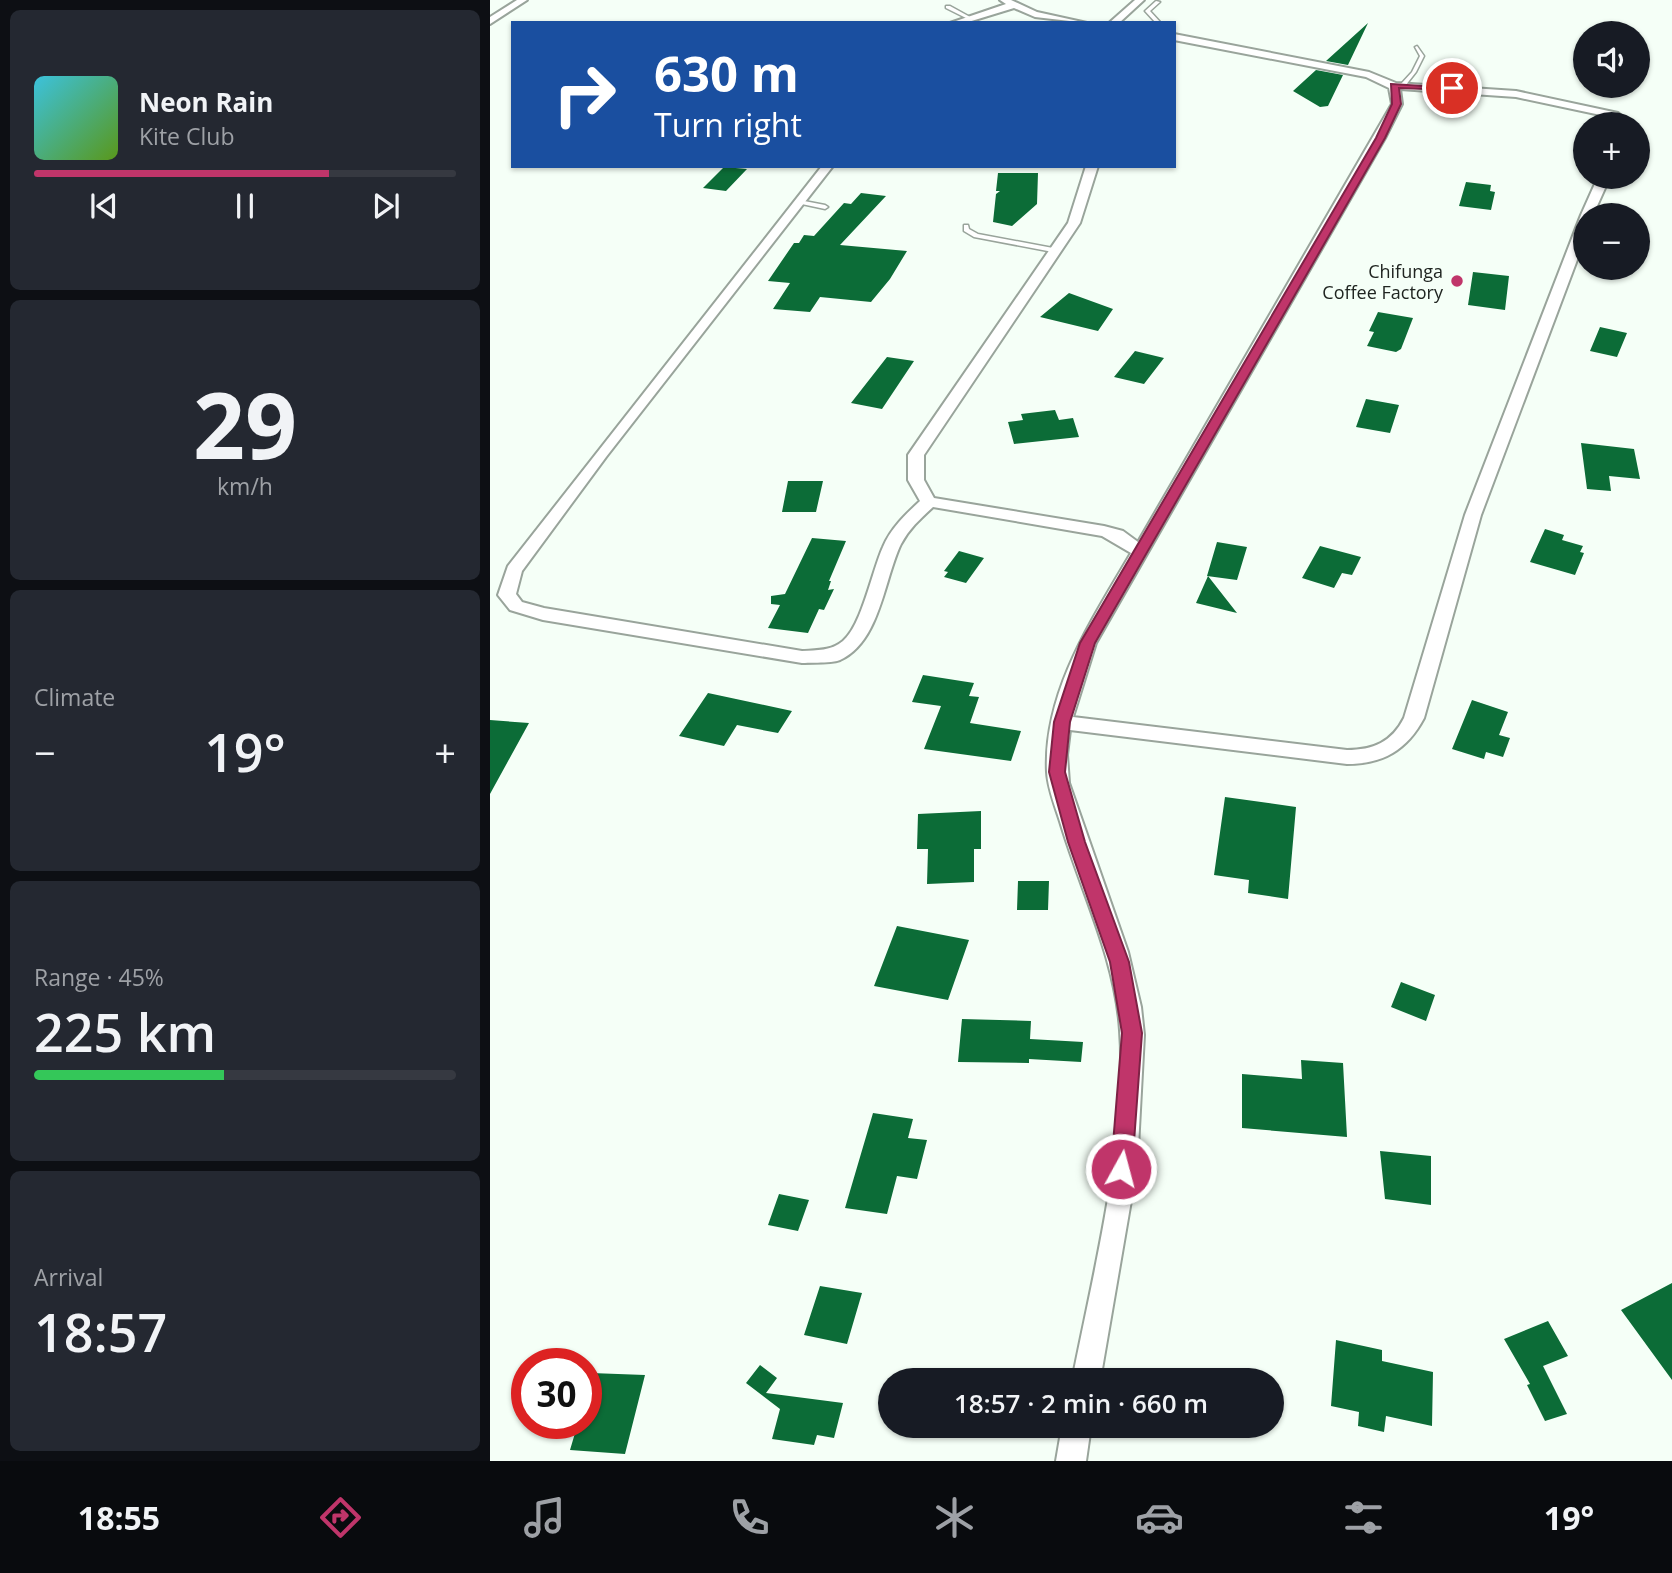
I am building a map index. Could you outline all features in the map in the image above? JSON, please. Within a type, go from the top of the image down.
[{"type":"street","points":[[490,21],[523,0]]},
{"type":"street","points":[[1004,0],[1035,14],[1072,21]]},
{"type":"street","points":[[1115,21],[1140,0]]},
{"type":"street","points":[[959,21],[1014,5]]},
{"type":"street","points":[[1185,43],[1369,75],[1399,85],[1516,94],[1596,112]]},
{"type":"street","points":[[1088,1368],[1115,1223],[1127,1115],[1132,1033],[1120,962],[1076,842],[1057,772],[1062,722],[1087,643],[1390,120],[1398,98],[1399,85]]},
{"type":"street","points":[[826,168],[514,570],[507,596],[516,606],[529,611],[603,625],[766,653],[803,657],[834,654],[851,644],[862,626],[898,534],[929,502]]},
{"type":"street","points":[[1091,168],[1082,185],[1083,198],[1079,213],[1069,232],[1053,250],[916,455],[914,473],[919,490],[929,502],[1104,531],[1140,551]]},
{"type":"street","points":[[1062,722],[1347,757],[1369,757],[1396,745],[1414,718],[1473,514],[1573,251]]},
{"type":"street","points":[[1071,1461],[1075,1438]]},
{"type":"lane","points":[[1157,21],[1147,11],[1158,2]]},
{"type":"lane","points":[[948,7],[968,17]]},
{"type":"lane","points":[[1399,85],[1415,72],[1422,56],[1417,47]]},
{"type":"lane","points":[[799,202],[825,208]]},
{"type":"lane","points":[[966,226],[966,230],[976,236],[1053,250]]},
{"type":"building","points":[[1368,23],[1348,65],[1326,61]]},
{"type":"building","points":[[1316,70],[1343,75],[1328,106],[1320,107],[1293,91]]},
{"type":"building","points":[[723,168],[747,169],[726,191],[703,188]]},
{"type":"building","points":[[998,173],[1038,173],[1037,204],[1012,226],[993,222],[996,194],[1000,191],[996,191]]},
{"type":"building","points":[[1466,182],[1491,185],[1490,191],[1495,192],[1491,210],[1459,206]]},
{"type":"building","points":[[861,193],[886,196],[840,245],[907,251],[890,279],[871,302],[820,297],[810,312],[773,309],[790,283],[768,281],[794,243],[799,243],[804,235],[814,236],[844,203],[851,204]]},
{"type":"building","points":[[1473,272],[1509,276],[1505,310],[1468,305]]},
{"type":"building","points":[[1069,293],[1113,309],[1098,331],[1040,317]]},
{"type":"building","points":[[1378,312],[1413,318],[1401,349],[1396,352],[1367,346],[1374,332],[1369,331]]},
{"type":"building","points":[[1600,327],[1627,333],[1617,357],[1590,351]]},
{"type":"building","points":[[1135,351],[1164,358],[1144,384],[1114,377]]},
{"type":"building","points":[[887,357],[914,361],[882,409],[851,403]]},
{"type":"building","points":[[1366,399],[1399,405],[1390,433],[1356,427]]},
{"type":"building","points":[[1055,410],[1059,420],[1073,418],[1079,437],[1014,444],[1008,422],[1023,420],[1021,414]]},
{"type":"building","points":[[1581,443],[1634,449],[1640,479],[1609,476],[1611,491],[1587,489]]},
{"type":"building","points":[[788,481],[823,481],[816,512],[782,512]]},
{"type":"building","points":[[1545,529],[1564,535],[1562,540],[1583,546],[1580,552],[1584,553],[1575,575],[1530,562]]},
{"type":"building","points":[[812,538],[846,541],[829,581],[828,590],[834,589],[824,610],[819,609],[808,633],[768,628],[780,605],[771,604],[771,596],[785,594]]},
{"type":"building","points":[[1217,542],[1247,547],[1237,580],[1207,576]]},
{"type":"building","points":[[1320,546],[1361,557],[1352,575],[1342,573],[1334,588],[1302,578]]},
{"type":"building","points":[[959,551],[984,558],[966,583],[944,577],[948,572],[944,571]]},
{"type":"building","points":[[1208,576],[1237,613],[1196,603]]},
{"type":"building","points":[[923,675],[974,683],[969,696],[979,697],[970,723],[1021,731],[1011,761],[924,749],[941,706],[912,702]]},
{"type":"building","points":[[708,693],[792,711],[778,733],[737,725],[724,746],[679,736]]},
{"type":"building","points":[[1472,700],[1508,712],[1499,735],[1510,738],[1503,757],[1486,752],[1484,759],[1452,749]]},
{"type":"building","points":[[490,720],[529,723],[490,794]]},
{"type":"building","points":[[1225,797],[1296,807],[1288,899],[1248,893],[1249,880],[1214,875]]},
{"type":"building","points":[[981,811],[981,849],[974,849],[974,882],[927,884],[928,849],[917,849],[918,814]]},
{"type":"building","points":[[1018,881],[1049,881],[1048,910],[1017,910]]},
{"type":"building","points":[[897,926],[969,940],[948,1000],[874,986]]},
{"type":"building","points":[[1401,982],[1435,995],[1426,1021],[1391,1007]]},
{"type":"building","points":[[962,1019],[1031,1021],[1030,1039],[1083,1042],[1081,1062],[1029,1059],[1029,1063],[958,1062]]},
{"type":"building","points":[[1301,1060],[1343,1063],[1347,1137],[1242,1128],[1242,1074],[1302,1079]]},
{"type":"building","points":[[873,1113],[913,1119],[908,1138],[927,1140],[917,1179],[897,1176],[887,1214],[845,1208]]},
{"type":"building","points":[[1380,1151],[1431,1156],[1431,1205],[1385,1199]]},
{"type":"building","points":[[779,1194],[809,1200],[798,1231],[768,1225]]},
{"type":"building","points":[[1672,1283],[1672,1380],[1621,1310]]},
{"type":"building","points":[[820,1286],[862,1293],[847,1344],[804,1335]]},
{"type":"building","points":[[1548,1321],[1568,1356],[1543,1366],[1567,1414],[1545,1421],[1527,1385],[1530,1384],[1504,1339]]},
{"type":"building","points":[[1336,1340],[1382,1350],[1382,1361],[1433,1372],[1432,1426],[1386,1416],[1384,1432],[1358,1426],[1359,1412],[1331,1406]]},
{"type":"building","points":[[760,1365],[777,1378],[766,1393],[843,1403],[834,1438],[817,1435],[814,1445],[772,1439],[780,1409],[746,1383]]},
{"type":"building","points":[[602,1373],[645,1375],[625,1454],[570,1450],[573,1439],[602,1439]]},
{"type":"place","name":"Chifunga Coffee Factory","points":[[1457,281]]},
{"type":"route","points":[[1121,1169],[1132,1033],[1120,962],[1076,842],[1057,772],[1062,722],[1087,643],[1395,111],[1398,98],[1394,86],[1452,88]]}]
